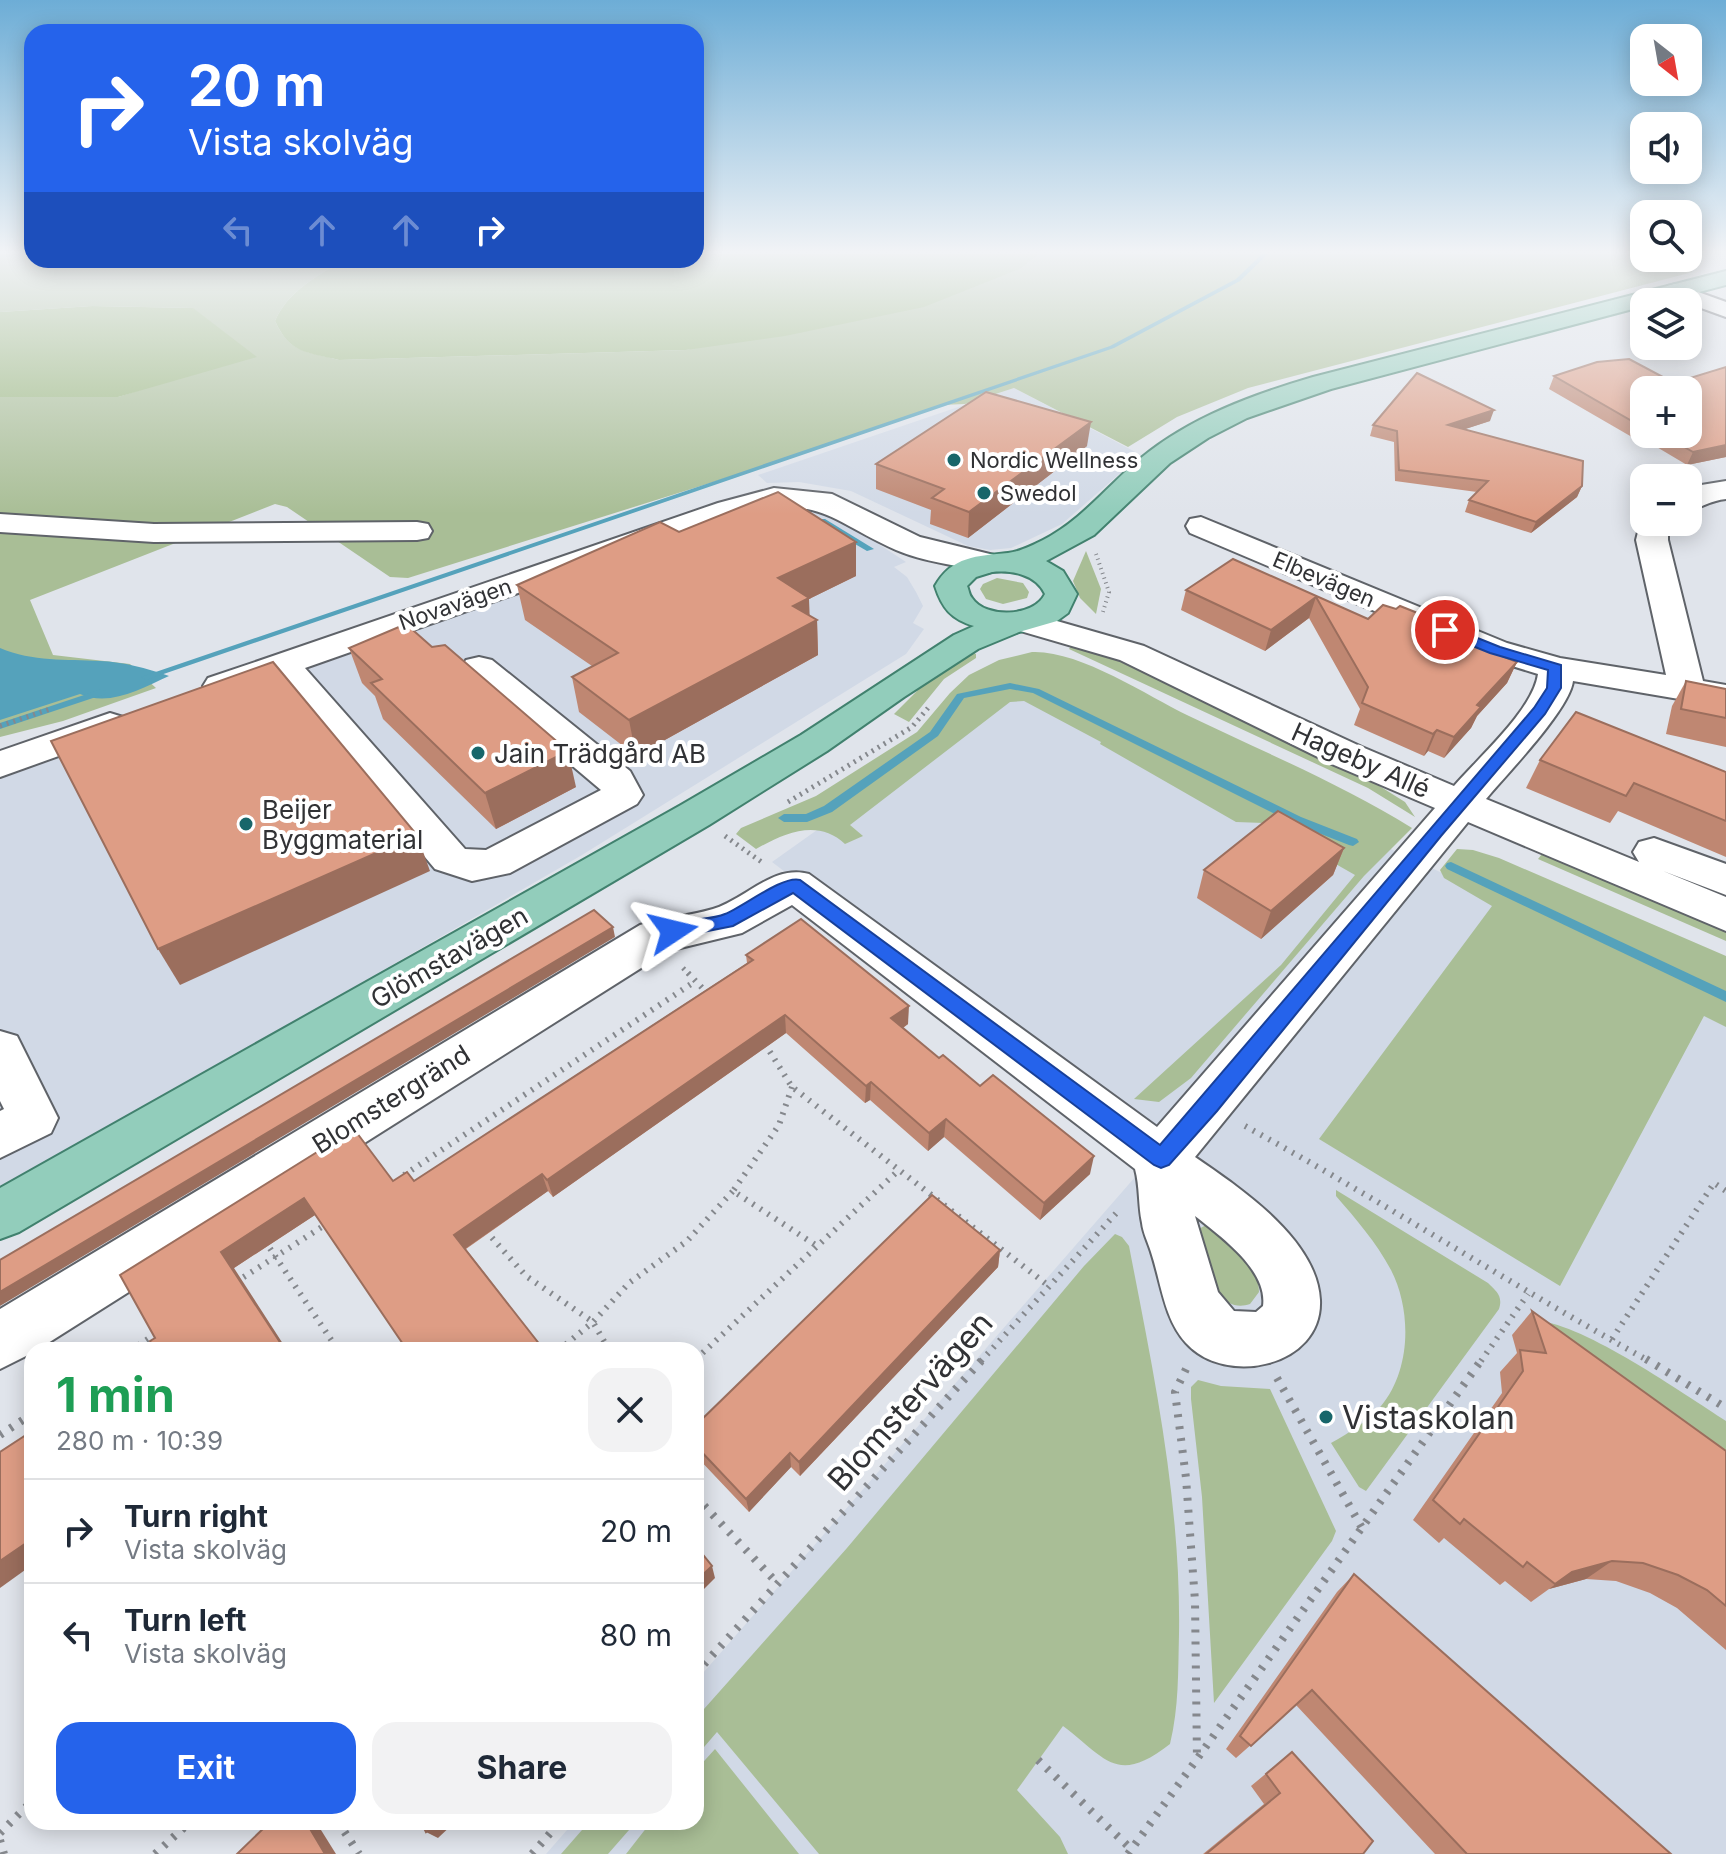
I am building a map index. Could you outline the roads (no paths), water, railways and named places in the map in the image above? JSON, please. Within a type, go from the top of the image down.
[{"type":"main road","name":"Glömstavägen","points":[[0,1215],[695,815],[814,743],[966,642],[1050,611],[1060,591],[1064,565],[1089,538],[1127,484],[1169,451],[1220,420],[1259,402],[1322,383],[1485,341]]},
{"type":"main road","name":"Glömstavägen","points":[[891,689],[938,629],[952,596],[954,580],[959,574],[1089,538]]},
{"type":"main road","points":[[999,563],[1041,571],[1060,591]]},
{"type":"main road","points":[[952,596],[963,609],[981,618],[1017,622]]},
{"type":"street","points":[[1702,493],[1726,490]]},
{"type":"street","name":"Novavägen","points":[[193,695],[729,509],[774,497],[804,497],[832,503],[909,544],[999,563]]},
{"type":"street","points":[[0,523],[154,533],[417,531]]},
{"type":"street","name":"Elbevägen","points":[[1201,526],[1495,650],[1556,668],[1726,696]]},
{"type":"street","points":[[1652,536],[1687,689]]},
{"type":"street","name":"Novavägen","points":[[909,544],[952,596]]},
{"type":"street","name":"Hageby Allé","points":[[1060,591],[1092,624],[1132,653]]},
{"type":"street","name":"Hageby Allé","points":[[1017,622],[1132,653],[1458,804],[1726,915]]},
{"type":"street","points":[[282,664],[450,859],[472,866],[495,863],[623,795],[616,780],[479,668]]},
{"type":"street","points":[[1160,1160],[1458,804],[1540,711],[1554,688],[1556,668]]},
{"type":"street","points":[[0,765],[134,716]]},
{"type":"street","points":[[1654,852],[1726,880]]},
{"type":"street","name":"Blomstergränd","points":[[0,1341],[656,937],[727,922],[794,885],[1160,1160]]},
{"type":"street","points":[[0,1050],[33,1118],[0,1136]]},
{"type":"street","points":[[1160,1160],[1196,1186],[1257,1240],[1279,1264],[1292,1297],[1286,1323],[1263,1338],[1234,1339],[1218,1334],[1206,1324],[1185,1287],[1180,1256],[1167,1220],[1168,1202],[1160,1160]]},
{"type":"water","points":[[0,648],[37,658],[118,663],[169,676],[125,695],[102,698],[80,694],[0,720]]},
{"type":"waterway","points":[[146,677],[1124,341]]},
{"type":"waterway","points":[[822,521],[870,549]]},
{"type":"waterway","points":[[784,818],[807,818],[828,809],[934,734],[961,696],[1010,686],[1036,691],[1297,820],[1353,842]]},
{"type":"waterway","points":[[0,726],[102,692]]},
{"type":"waterway","points":[[1451,866],[1726,997]]},
{"type":"place","name":"Nordic Wellness","points":[[954,460]]},
{"type":"place","name":"Swedol","points":[[984,493]]},
{"type":"place","name":"Jain Trädgård AB","points":[[478,753]]},
{"type":"place","name":"Beijer Byggmaterial","points":[[246,824]]},
{"type":"place","name":"Vistaskolan","points":[[1326,1417]]}]
